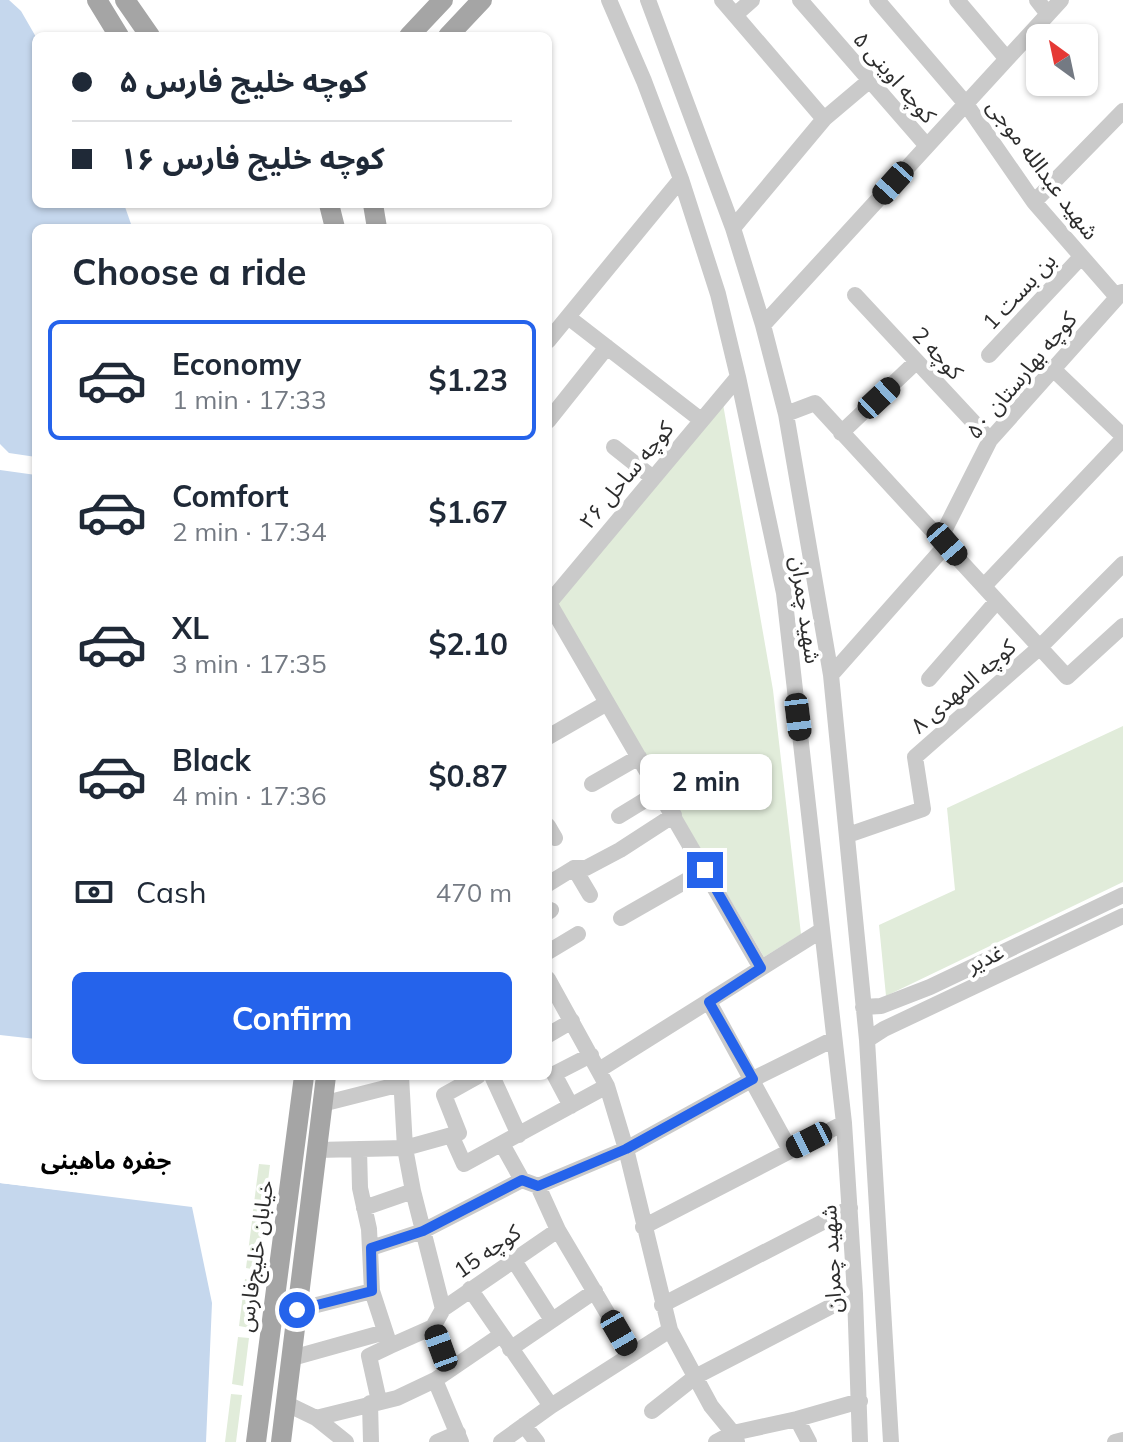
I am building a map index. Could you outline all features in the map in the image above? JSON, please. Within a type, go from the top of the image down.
[{"type":"main road","points":[[97,0],[117,32]]},
{"type":"main road","points":[[125,0],[147,32]]},
{"type":"main road","points":[[413,32],[443,0]]},
{"type":"main road","points":[[452,32],[482,0]]},
{"type":"main road","name":"خیابان خلیج‌فارس","points":[[256,1442],[303,1080]]},
{"type":"main road","points":[[281,1442],[325,1080]]},
{"type":"main road","points":[[264,1375],[291,1368]]},
{"type":"street","name":"شهید چمران","points":[[609,0],[681,179],[718,294],[784,593],[844,1123],[857,1330],[860,1442]]},
{"type":"street","name":"شهید چمران","points":[[648,0],[733,228],[763,325],[786,414],[831,675],[867,1040],[891,1442]]},
{"type":"street","points":[[722,0],[824,119]]},
{"type":"street","points":[[735,15],[752,0]]},
{"type":"street","name":"کوچه اوینی ۵","points":[[800,0],[927,146]]},
{"type":"street","name":"شهید عبدالله موجی","points":[[877,0],[966,104],[1034,202],[1081,257],[1120,294]]},
{"type":"street","points":[[957,0],[1007,59]]},
{"type":"street","points":[[1037,0],[1048,14]]},
{"type":"street","points":[[763,325],[1061,0]]},
{"type":"street","points":[[733,228],[824,119],[869,81]]},
{"type":"street","points":[[1034,202],[1123,111]]},
{"type":"street","points":[[552,336],[681,179]]},
{"type":"street","name":"بن بست 1","points":[[989,355],[1081,257]]},
{"type":"street","name":"کوچه بهارستان ۵۰","points":[[831,675],[944,541],[990,440],[1120,294]]},
{"type":"street","name":"کوچه 2","points":[[855,295],[990,440]]},
{"type":"street","points":[[568,317],[701,420]]},
{"type":"street","points":[[552,416],[607,347]]},
{"type":"street","points":[[841,433],[916,362]]},
{"type":"street","points":[[984,586],[1123,438],[1053,369]]},
{"type":"street","name":"کوچه ساحل ۲۶","points":[[552,597],[738,377]]},
{"type":"street","points":[[786,414],[815,403],[1067,677],[1123,626]]},
{"type":"street","points":[[614,447],[653,478]]},
{"type":"street","name":"کوچه المهدی ۸","points":[[848,835],[923,809],[915,757],[1039,648],[1123,564]]},
{"type":"street","points":[[929,679],[997,601]]},
{"type":"street","points":[[552,609],[761,968]]},
{"type":"street","points":[[552,735],[607,703]]},
{"type":"street","points":[[592,784],[639,757]]},
{"type":"street","points":[[619,816],[660,791]]},
{"type":"street","points":[[552,882],[574,868],[586,868],[620,850],[674,815]]},
{"type":"street","points":[[574,868],[590,895]]},
{"type":"street","points":[[621,918],[705,870]]},
{"type":"street","name":"غدیر","points":[[863,1007],[881,1006],[944,981],[1123,895]]},
{"type":"street","name":"غدیر","points":[[867,1040],[1123,916]]},
{"type":"street","points":[[571,1106],[554,1074],[595,1062],[709,1002],[822,930]]},
{"type":"street","points":[[552,950],[578,934]]},
{"type":"street","points":[[552,987],[607,1086],[626,1149],[670,1330],[711,1406],[735,1437]]},
{"type":"street","points":[[900,999],[899,1010],[907,1018]]},
{"type":"street","points":[[709,1002],[790,1150]]},
{"type":"street","points":[[552,1033],[572,1021]]},
{"type":"street","points":[[371,1248],[423,1231],[530,1183],[626,1149],[753,1079],[834,1039]]},
{"type":"street","points":[[322,1104],[401,1080],[405,1148],[443,1309],[433,1327],[459,1437],[437,1442]]},
{"type":"street","points":[[317,1150],[405,1148],[459,1133],[444,1095],[471,1080]]},
{"type":"street","points":[[494,1080],[519,1135]]},
{"type":"street","points":[[451,1135],[464,1164],[607,1086]]},
{"type":"street","points":[[643,1227],[844,1123]]},
{"type":"street","points":[[502,1144],[530,1183],[631,1353]]},
{"type":"street","points":[[359,1149],[360,1188],[371,1248],[372,1291],[388,1339]]},
{"type":"street","points":[[364,1208],[413,1191]]},
{"type":"street","points":[[662,1305],[850,1208]]},
{"type":"street","name":"کوچه 15","points":[[443,1309],[558,1230]]},
{"type":"street","points":[[513,1259],[552,1320]]},
{"type":"street","points":[[470,1289],[551,1406]]},
{"type":"street","points":[[297,1310],[372,1291]]},
{"type":"street","points":[[316,1418],[397,1398],[552,1320],[595,1291]]},
{"type":"street","points":[[652,1411],[695,1377],[855,1294]]},
{"type":"street","points":[[291,1368],[433,1327]]},
{"type":"street","points":[[857,1330],[886,1328]]},
{"type":"street","points":[[501,1442],[670,1330]]},
{"type":"street","points":[[371,1442],[374,1402],[369,1356],[388,1339]]},
{"type":"street","points":[[716,1442],[860,1401]]},
{"type":"street","points":[[287,1404],[316,1418],[346,1442]]},
{"type":"street","points":[[797,1419],[809,1442]]},
{"type":"street","points":[[524,1425],[537,1442]]},
{"type":"street","points":[[1115,1442],[1123,1440]]},
{"type":"green space","points":[[723,404],[773,690],[801,934],[764,957],[557,604]]},
{"type":"green space","points":[[1123,726],[1123,882],[886,996],[879,925],[955,890],[947,808]]},
{"type":"green space","points":[[259,1164],[270,1165],[264,1213],[253,1211]]},
{"type":"green space","points":[[252,1221],[263,1222],[257,1270],[246,1268]]},
{"type":"green space","points":[[245,1279],[256,1280],[250,1328],[239,1326]]},
{"type":"green space","points":[[238,1337],[249,1338],[243,1386],[232,1384]]},
{"type":"green space","points":[[231,1394],[242,1395],[236,1442],[225,1442]]},
{"type":"water","points":[[0,0],[9,0],[21,11],[33,32],[32,208],[125,208],[131,224],[32,224],[32,456],[9,453],[0,444]]},
{"type":"water","points":[[0,470],[32,474],[32,1039],[0,1035]]},
{"type":"water","points":[[0,1183],[192,1207],[212,1303],[206,1442],[0,1442]]},
{"type":"pier","points":[[0,1179],[193,1203],[196,1206],[0,1183]]},
{"type":"district","name":"جفره ماهینی","points":[[106,1161]]},
{"type":"route","points":[[297,1310],[372,1291],[371,1248],[423,1231],[522,1180],[538,1186],[626,1149],[753,1079],[709,1002],[761,968],[705,870]]}]
